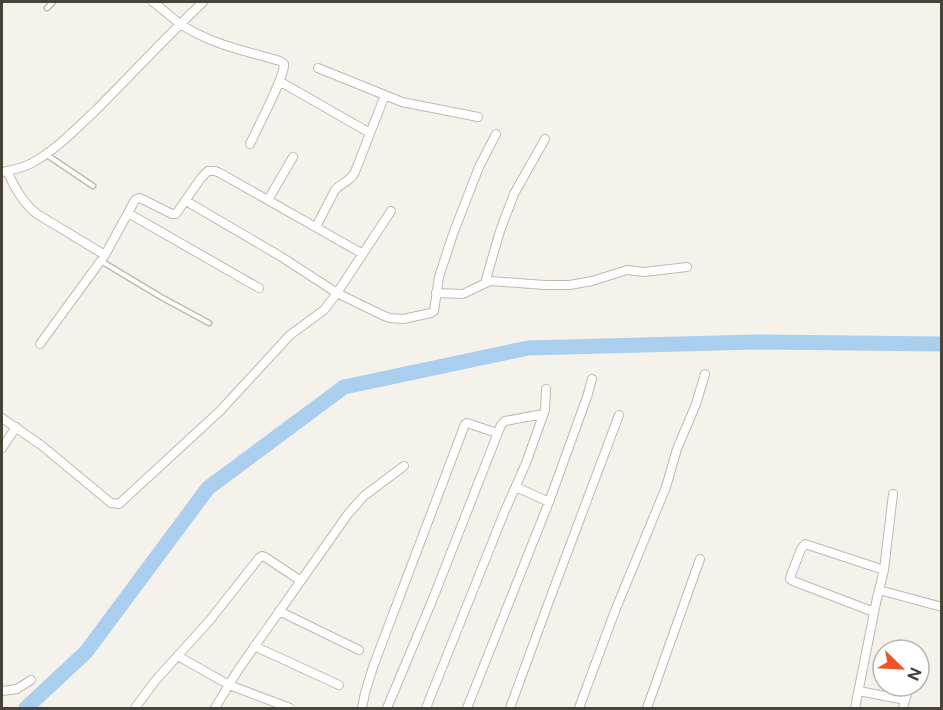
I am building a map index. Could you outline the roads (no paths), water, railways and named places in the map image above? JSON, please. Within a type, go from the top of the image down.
[{"type":"street","points":[[153,2],[180,23],[205,37],[233,48],[280,61],[284,66],[250,144]]},
{"type":"street","points":[[103,257],[30,209],[4,172],[30,164],[67,138],[203,2]]},
{"type":"street","points":[[318,68],[415,105],[478,117]]},
{"type":"street","points":[[279,81],[370,133]]},
{"type":"street","points":[[316,227],[335,190],[352,178],[385,95]]},
{"type":"street","points":[[186,201],[280,256],[337,293],[382,315],[403,319],[432,312],[435,309],[436,293],[443,264],[462,208],[496,134]]},
{"type":"street","points":[[485,283],[510,203],[545,139]]},
{"type":"street","points":[[268,200],[293,157]]},
{"type":"street","points":[[39,344],[103,257],[134,202],[139,198],[174,215],[178,213],[207,171],[220,173],[363,254]]},
{"type":"street","points":[[2,418],[41,445],[111,503],[119,504],[220,411],[286,339],[324,310],[391,211]]},
{"type":"street","points":[[128,213],[259,288]]},
{"type":"street","points":[[436,293],[463,294],[493,281],[570,285],[627,270],[644,272],[687,267]]},
{"type":"street","points":[[579,708],[615,611],[666,487],[677,449],[696,404],[705,374]]},
{"type":"street","points":[[467,708],[549,502],[588,397],[592,379]]},
{"type":"street","points":[[426,708],[526,463],[545,407],[546,389]]},
{"type":"street","points":[[387,708],[432,601],[497,433],[503,422],[543,414]]},
{"type":"street","points":[[510,708],[619,415]]},
{"type":"street","points":[[364,708],[365,693],[373,667],[465,424],[497,433]]},
{"type":"street","points":[[2,448],[16,427]]},
{"type":"street","points":[[215,708],[254,646],[356,505],[364,496],[404,466]]},
{"type":"street","points":[[516,487],[549,502]]},
{"type":"street","points":[[855,708],[884,570],[892,494]]},
{"type":"street","points":[[874,612],[790,579],[805,544],[884,570]]},
{"type":"street","points":[[135,708],[155,681],[210,620],[261,557],[265,557],[301,581]]},
{"type":"street","points":[[647,708],[700,559]]},
{"type":"street","points":[[879,590],[942,607]]},
{"type":"street","points":[[279,611],[359,650]]},
{"type":"street","points":[[254,646],[339,685]]},
{"type":"street","points":[[178,656],[229,685],[290,708]]},
{"type":"street","points":[[2,691],[17,689],[31,680]]},
{"type":"street","points":[[859,691],[904,704]]},
{"type":"lane","points":[[47,8],[53,2]]},
{"type":"lane","points":[[46,154],[93,186]]},
{"type":"lane","points":[[103,257],[161,297],[209,323]]},
{"type":"waterway","points":[[26,708],[86,652],[208,488],[344,387],[528,348],[756,342],[942,344]]}]
